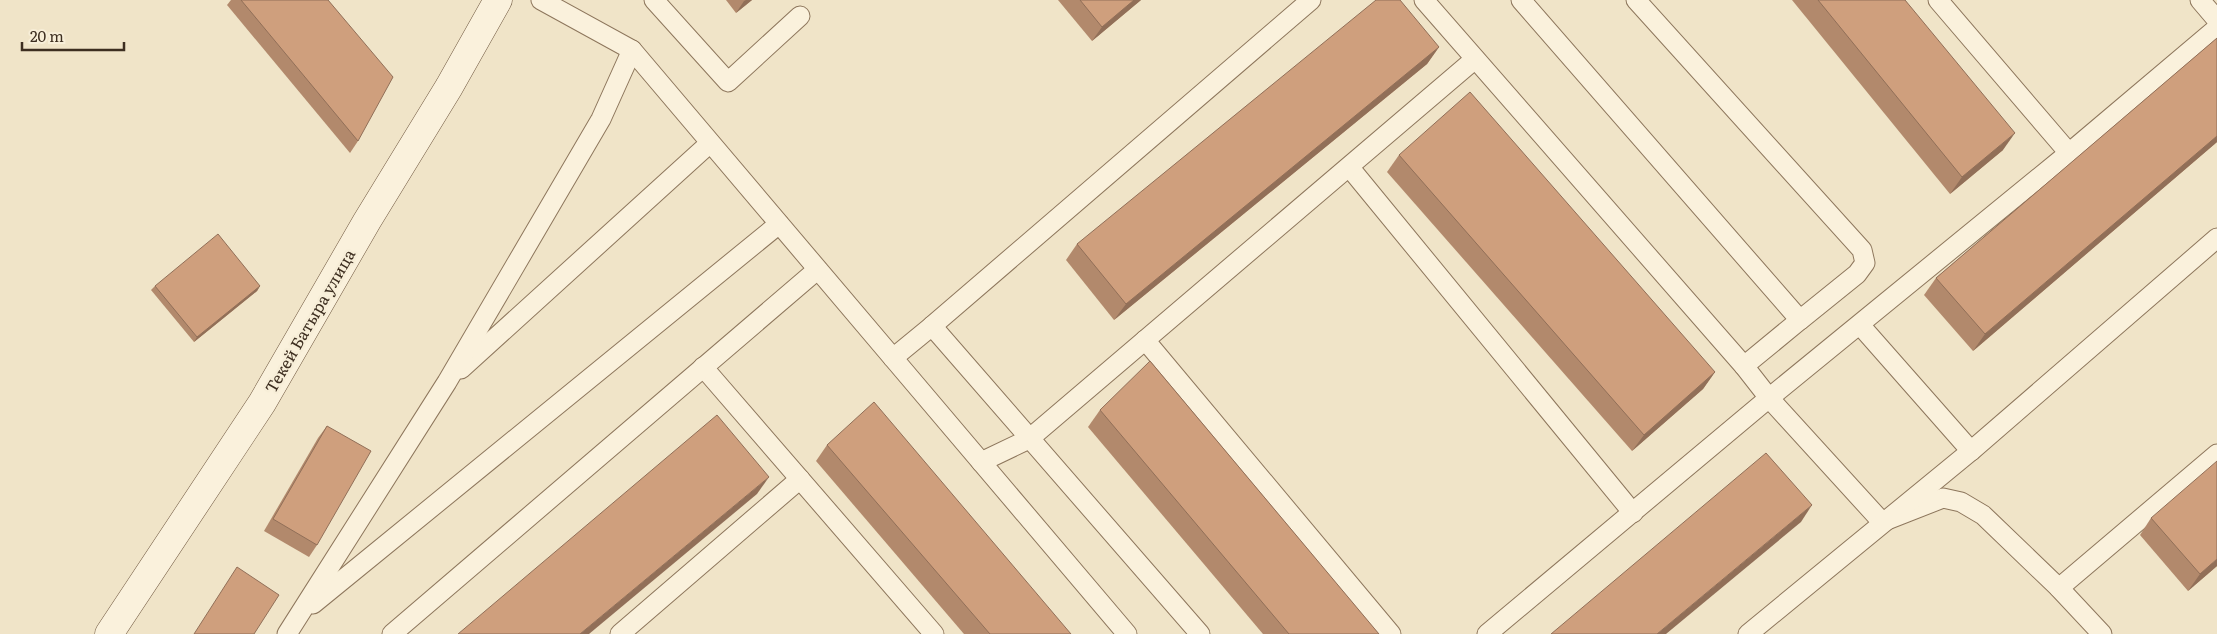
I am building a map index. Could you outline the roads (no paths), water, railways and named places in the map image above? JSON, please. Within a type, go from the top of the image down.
[{"type":"street","name":"Текей Батыра улица","points":[[109,634],[262,404],[367,221],[449,87],[498,0]]},
{"type":"lane","points":[[541,0],[632,50],[1127,634]]},
{"type":"lane","points":[[654,0],[728,82],[800,16]]},
{"type":"lane","points":[[893,358],[1311,0]]},
{"type":"lane","points":[[1424,0],[1744,366],[1769,398],[1882,522]]},
{"type":"lane","points":[[1521,0],[1800,320]]},
{"type":"lane","points":[[1636,0],[1862,250],[1865,263],[1857,274],[1744,366]]},
{"type":"lane","points":[[1938,0],[2069,153]]},
{"type":"lane","points":[[2200,0],[2217,20]]},
{"type":"lane","points":[[1487,634],[1769,398],[2069,153],[2217,28]]},
{"type":"lane","points":[[287,634],[447,382],[601,118],[632,50]]},
{"type":"lane","points":[[981,462],[1029,439],[1476,59]]},
{"type":"lane","points":[[447,382],[710,143]]},
{"type":"lane","points":[[1350,168],[1633,513]]},
{"type":"lane","points":[[301,614],[779,224]]},
{"type":"lane","points":[[1748,634],[1882,522],[1971,451],[2217,238]]},
{"type":"lane","points":[[392,634],[817,270]]},
{"type":"lane","points":[[1860,325],[1971,451]]},
{"type":"lane","points":[[932,326],[1200,634]]},
{"type":"lane","points":[[1144,340],[1391,634]]},
{"type":"lane","points":[[703,367],[934,634]]},
{"type":"lane","points":[[2059,588],[2217,454]]},
{"type":"lane","points":[[620,634],[800,478]]},
{"type":"lane","points":[[1882,522],[1943,498],[1961,502],[1983,515],[2059,588],[2102,634]]}]
